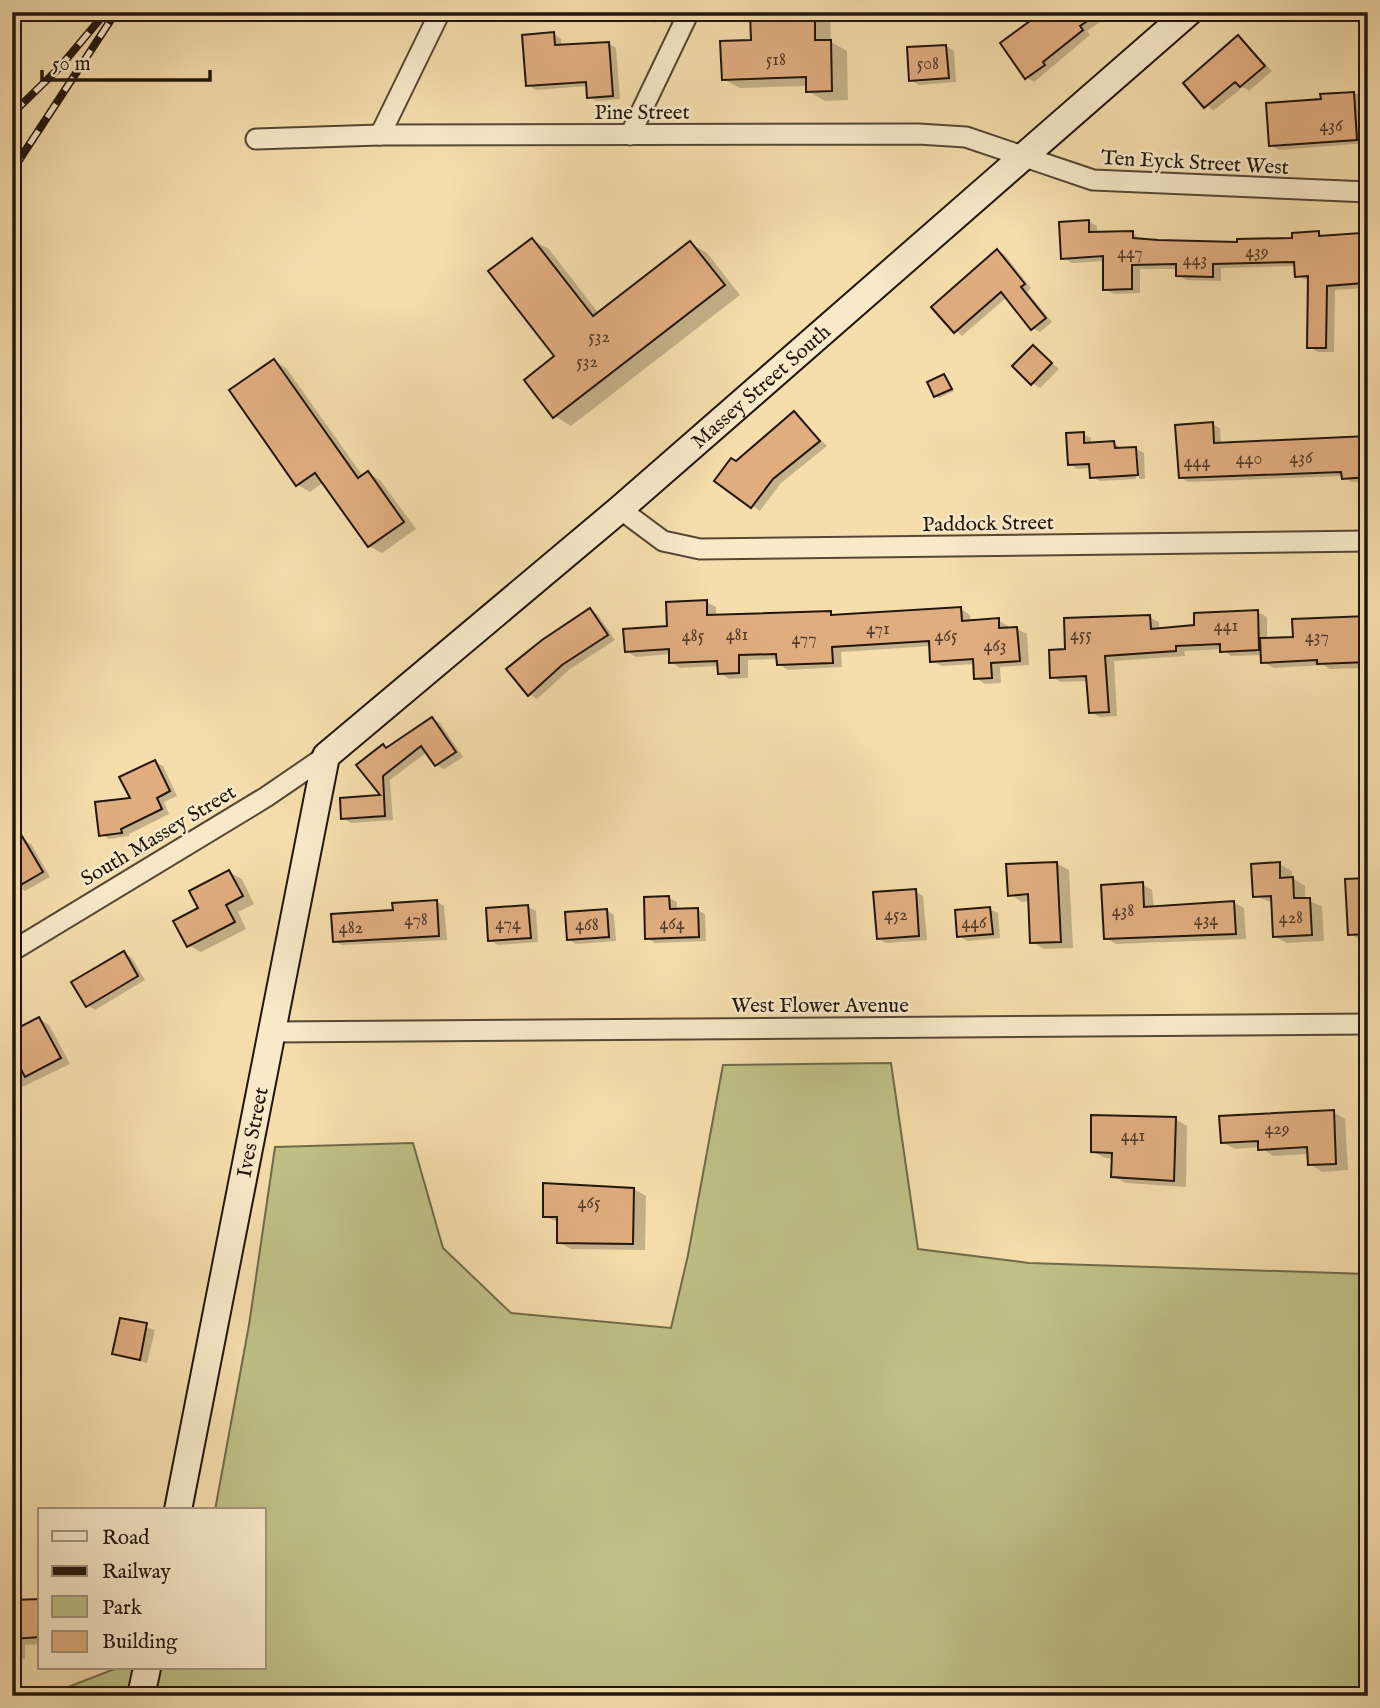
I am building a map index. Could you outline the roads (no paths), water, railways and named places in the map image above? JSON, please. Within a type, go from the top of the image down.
[{"type":"street","points":[[380,135],[440,12]]},
{"type":"street","points":[[630,135],[689,12]]},
{"type":"street","name":"Massey Street South","points":[[326,756],[620,509],[1189,12]]},
{"type":"street","name":"Pine Street","points":[[256,139],[380,135],[930,135],[967,137],[1025,155]]},
{"type":"street","name":"Ten Eyck Street West","points":[[1025,155],[1093,180],[1368,192]]},
{"type":"street","name":"Paddock Street","points":[[620,509],[663,541],[700,549],[1368,541]]},
{"type":"street","name":"South Massey Street","points":[[12,951],[266,797],[326,756]]},
{"type":"street","name":"Ives Street","points":[[178,1508],[326,756]]},
{"type":"street","name":"West Flower Avenue","points":[[273,1032],[1368,1024]]},
{"type":"street","points":[[141,1696],[146,1670]]},
{"type":"railway","points":[[12,114],[59,68],[106,12]]},
{"type":"railway","points":[[12,171],[116,12]]}]
